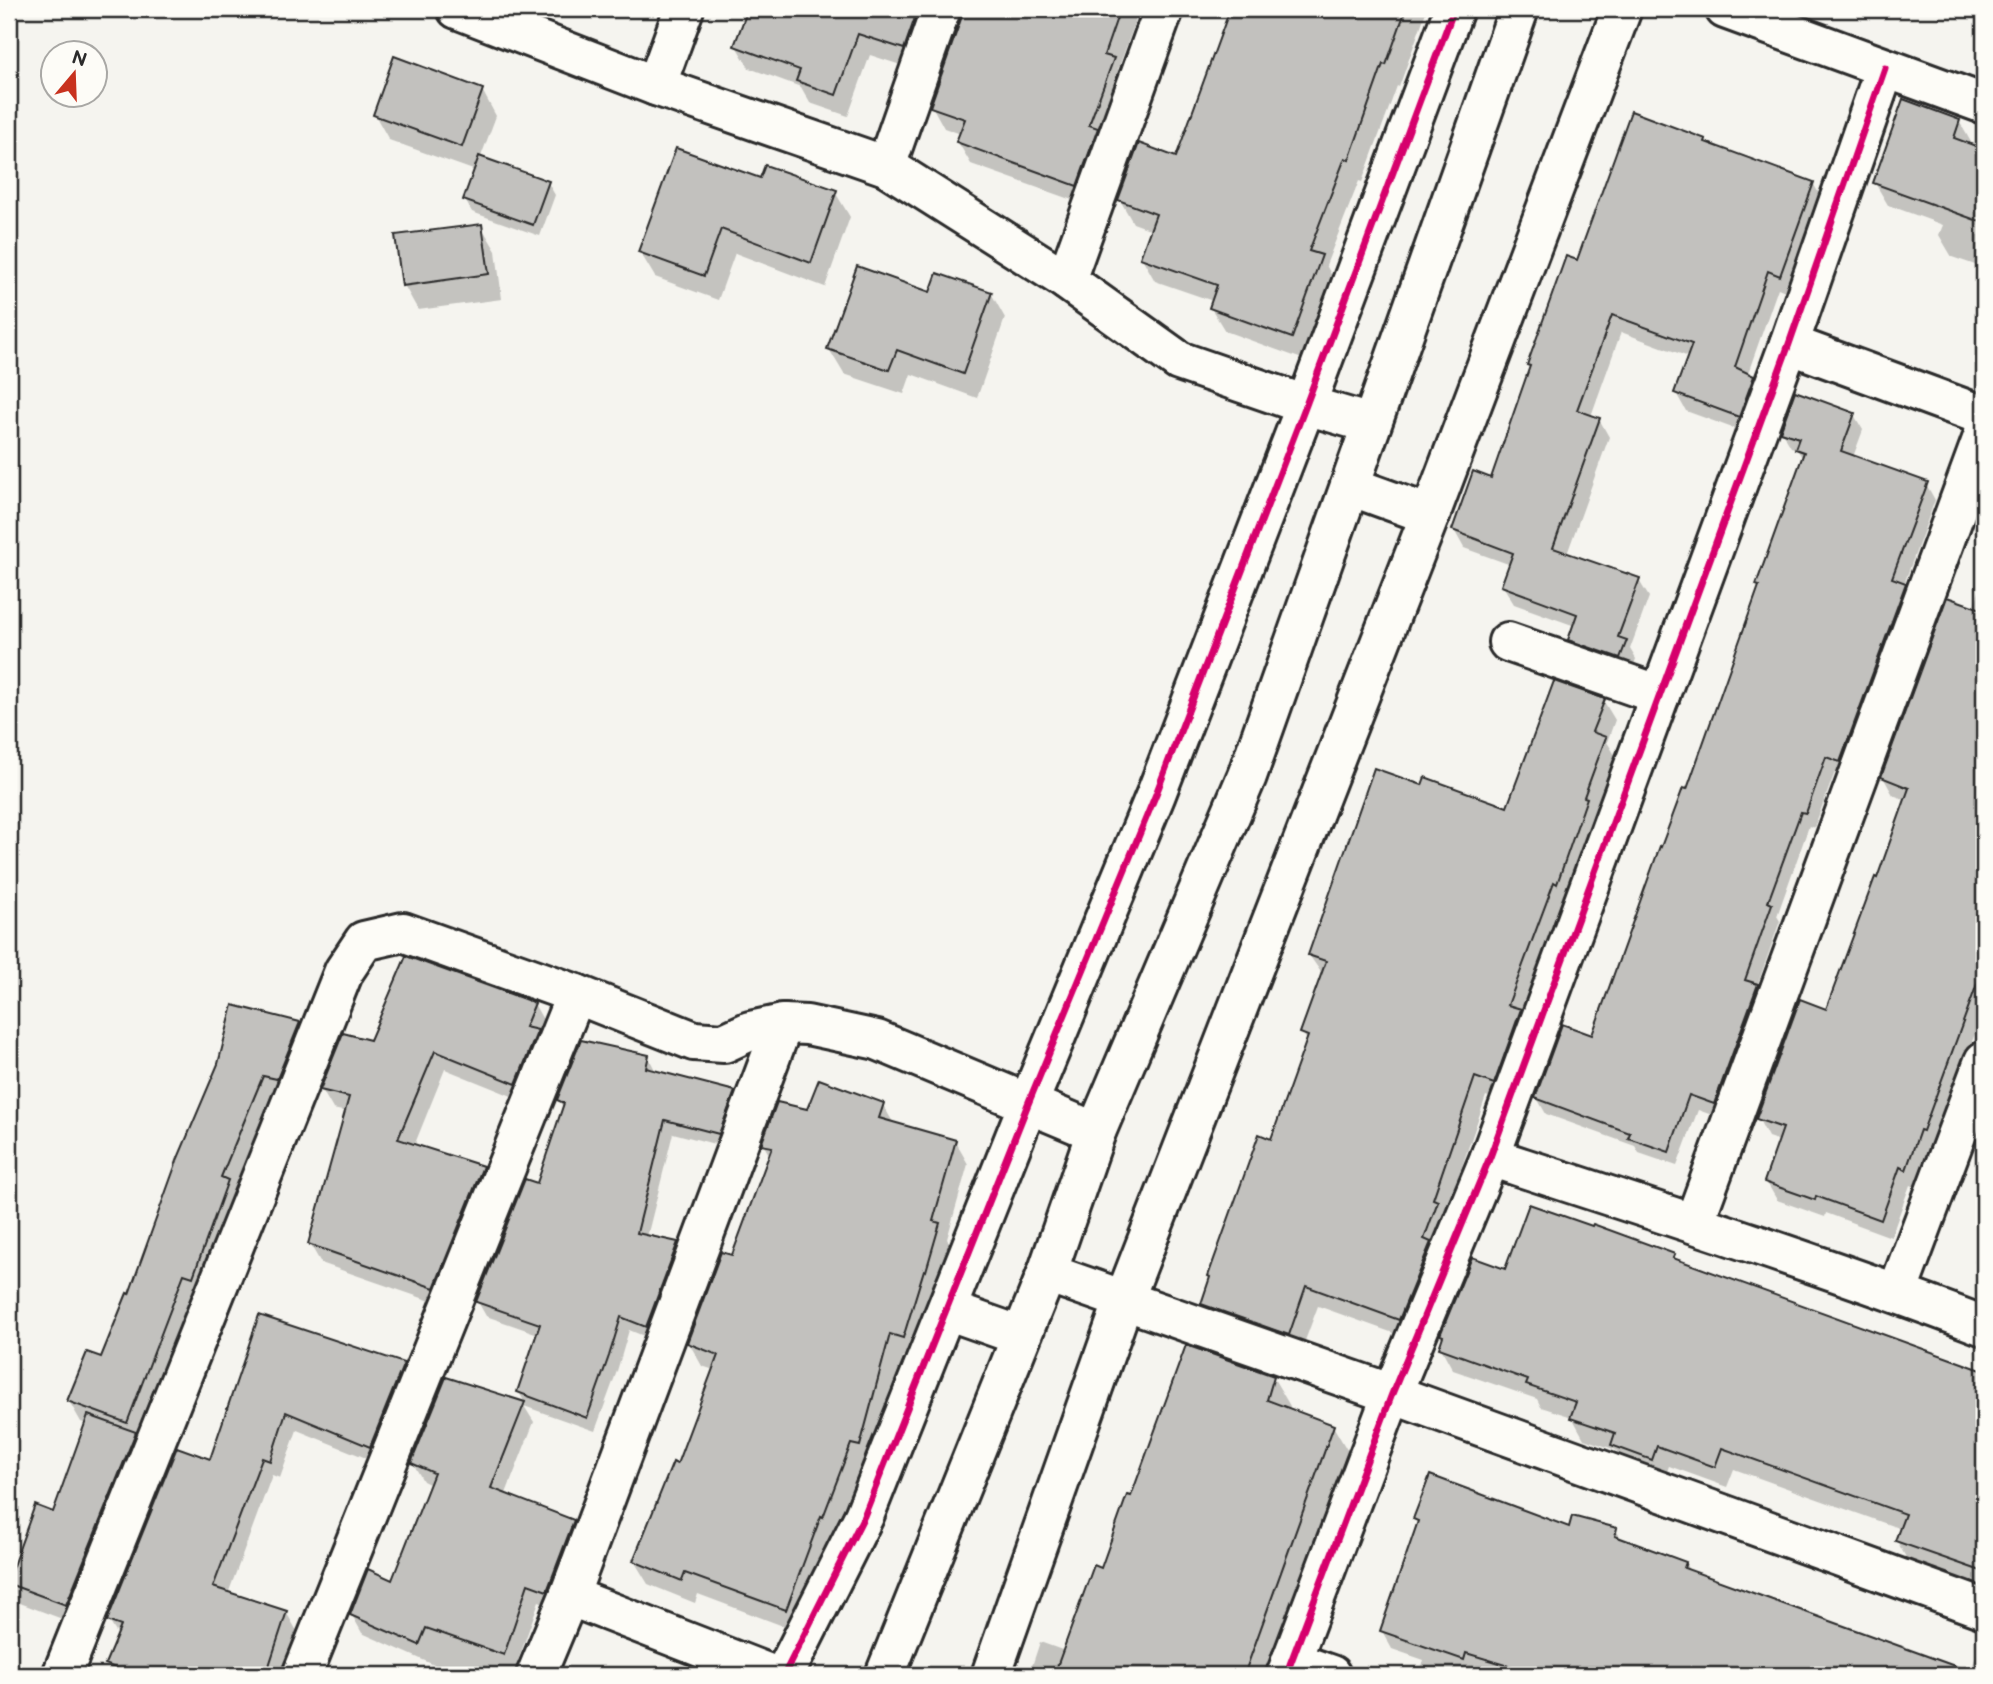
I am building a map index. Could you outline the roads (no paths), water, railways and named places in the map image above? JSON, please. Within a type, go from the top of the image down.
[{"type":"street","points":[[457,9],[656,86],[886,166],[1066,280],[1179,361],[1306,405],[1371,424]]},
{"type":"street","points":[[656,86],[684,9]]},
{"type":"street","points":[[886,166],[941,9]]},
{"type":"street","points":[[1066,280],[1164,9]]},
{"type":"street","points":[[784,1675],[864,1516],[1028,1104],[1156,794],[1306,405],[1454,9]]},
{"type":"street","points":[[885,1675],[1047,1273],[1096,1132],[1247,776],[1519,9]]},
{"type":"street","points":[[991,1675],[1124,1300],[1430,515],[1622,9]]},
{"type":"street","points":[[1725,9],[1984,104]]},
{"type":"street","points":[[1331,1675],[1288,1668],[1392,1394],[1490,1157],[1789,344],[1885,68]]},
{"type":"street","points":[[1789,344],[1984,416]]},
{"type":"street","points":[[1694,1223],[1984,433]]},
{"type":"street","points":[[1350,486],[1430,515]]},
{"type":"street","points":[[1508,642],[1660,695]]},
{"type":"street","points":[[62,1675],[344,971],[364,941],[403,932],[576,994],[694,1041],[723,1043],[750,1031],[783,1024],[807,1025],[877,1040],[1096,1132]]},
{"type":"street","points":[[302,1675],[576,994]]},
{"type":"street","points":[[537,1675],[783,1024]]},
{"type":"street","points":[[1897,1293],[1984,1061]]},
{"type":"street","points":[[1490,1157],[1694,1223],[1984,1326]]},
{"type":"street","points":[[1047,1273],[1392,1394],[1984,1609]]},
{"type":"street","points":[[947,1310],[1021,1336]]},
{"type":"street","points":[[569,1596],[772,1675]]}]
